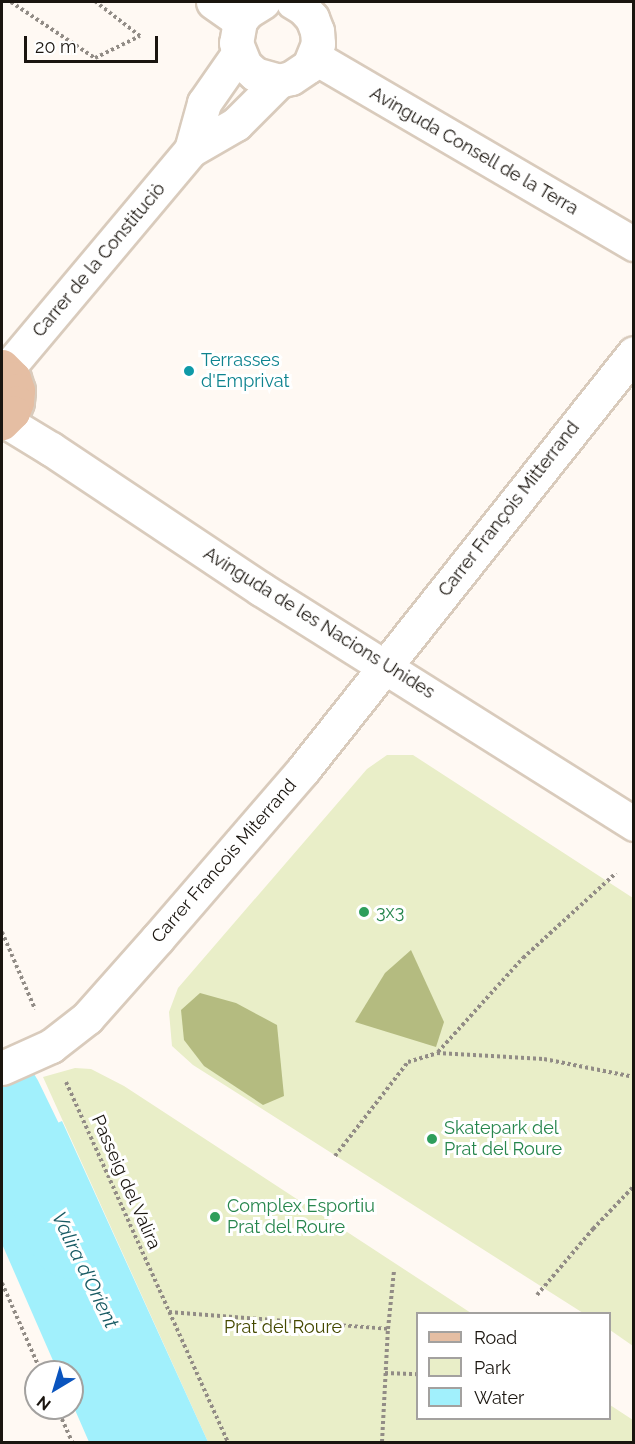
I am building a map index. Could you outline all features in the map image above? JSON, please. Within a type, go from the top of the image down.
[{"type":"main road","points":[[3,422],[17,402],[18,390],[4,367]]},
{"type":"street","points":[[213,2],[251,11],[236,43],[238,54],[255,74],[279,81]]},
{"type":"street","points":[[302,4],[317,31],[318,44],[314,57]]},
{"type":"street","name":"Carrer de la Constituciò","points":[[191,150],[204,104],[238,54]]},
{"type":"street","name":"Carrer de la Constituciò","points":[[4,367],[191,150],[236,124],[279,81],[300,74],[314,57]]},
{"type":"street","name":"Avinguda Consell de la Terra","points":[[314,57],[633,244]]},
{"type":"street","name":"Carrer François Mitterrand","points":[[387,667],[469,558],[633,353]]},
{"type":"street","name":"Avinguda de les Nacions Unides","points":[[3,422],[51,448],[261,589],[633,824]]},
{"type":"street","name":"Carrer Francois Miterrand","points":[[51,1046],[94,1010],[303,770],[387,667]]},
{"type":"street","points":[[2,1068],[51,1046]]},
{"type":"path","points":[[11,2],[95,58],[140,36],[96,2]]},
{"type":"path","points":[[437,1053],[523,958],[616,873]]},
{"type":"path","name":"Passeig del Valira","points":[[2,932],[228,1443]]},
{"type":"path","points":[[334,1156],[408,1062],[437,1053],[544,1059],[633,1077]]},
{"type":"path","points":[[537,1295],[633,1186]]},
{"type":"path","points":[[382,1443],[388,1329],[394,1271]]},
{"type":"path","points":[[2,1283],[36,1360]]},
{"type":"path","points":[[169,1312],[388,1329]]},
{"type":"path","points":[[385,1372],[416,1374]]},
{"type":"path","points":[[62,1420],[72,1443]]},
{"type":"green space","points":[[387,755],[413,755],[633,898],[633,1346],[611,1331],[611,1312],[581,1312],[193,1065],[172,1046],[169,1012],[178,988],[367,769]]},
{"type":"green space","points":[[411,950],[444,1022],[436,1047],[355,1022],[385,973]]},
{"type":"green space","points":[[200,993],[236,1003],[277,1025],[284,1096],[263,1105],[204,1066],[184,1040],[181,1010]]},
{"type":"green space","name":"Complex Esportiu Prat del Roure","points":[[75,1068],[91,1069],[124,1086],[469,1312],[416,1312],[416,1420],[611,1420],[611,1406],[633,1420],[633,1442],[208,1442],[43,1077]]},
{"type":"water","points":[[62,1121],[208,1442],[89,1442],[79,1420],[84,1420],[84,1360],[53,1360],[2,1244],[2,1147]]},
{"type":"waterway","name":"Valira d'Orient","points":[[2,1098],[70,1238]]},
{"type":"place","name":"Terrasses d'Emprivat","points":[[189,371]]},
{"type":"place","name":"3x3","points":[[364,912]]},
{"type":"place","name":"Skatepark del Prat del Roure","points":[[432,1139]]},
{"type":"place","name":"Complex Esportiu Prat del Roure","points":[[215,1217]]},
{"type":"park label","name":"Prat del Roure","points":[[283,1327]]}]
